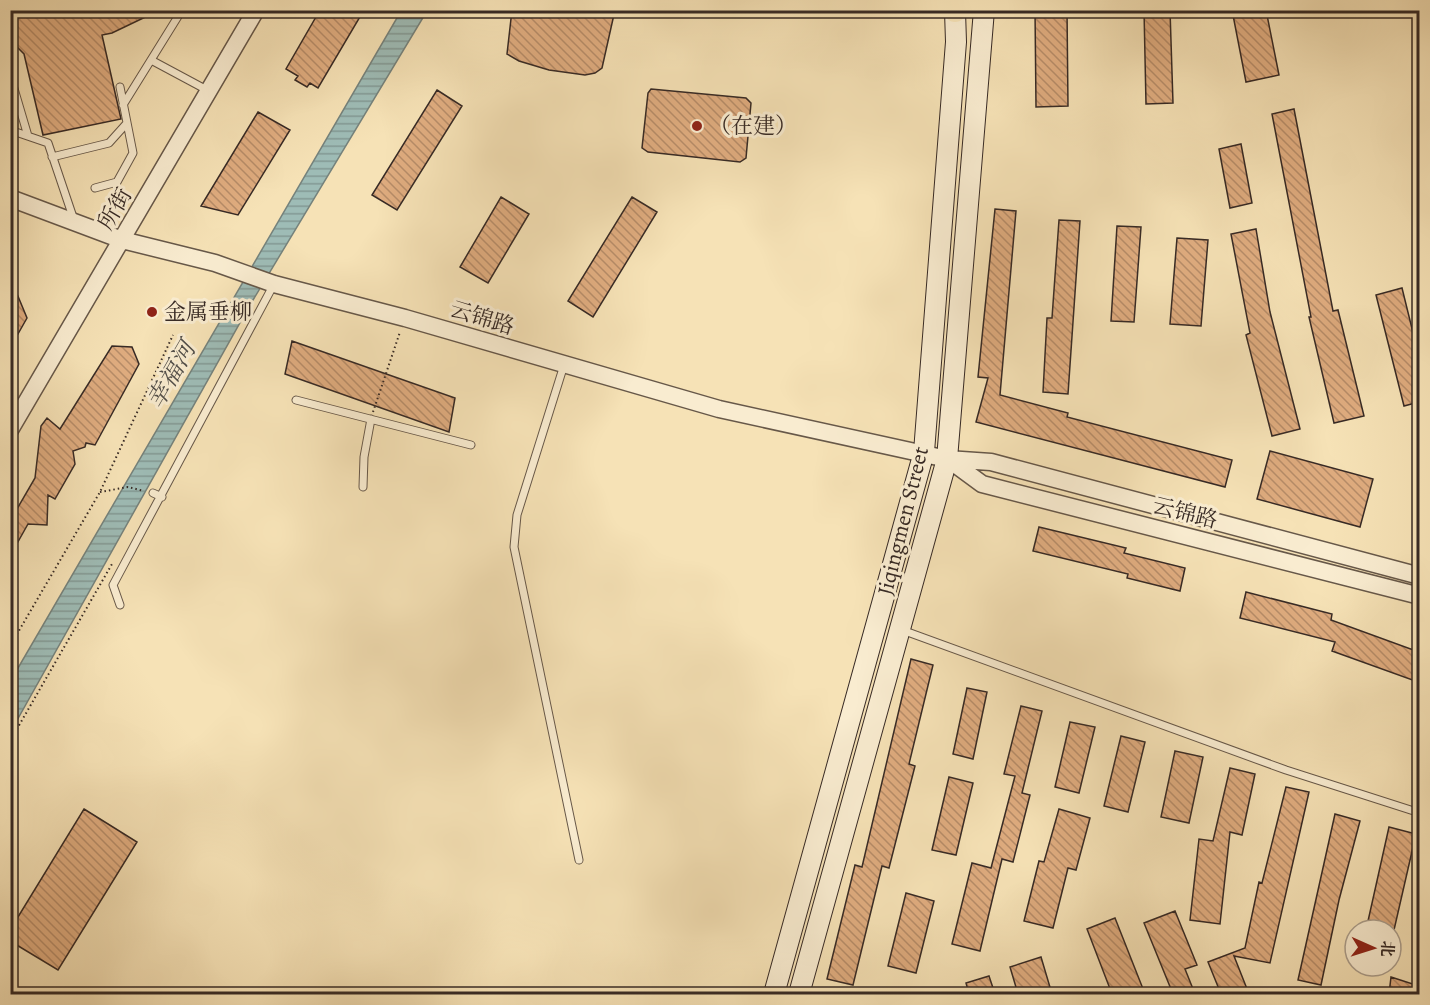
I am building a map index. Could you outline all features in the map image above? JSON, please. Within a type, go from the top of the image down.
[{"type":"main road","name":"Jiqingmen Street","points":[[799,994],[947,459],[984,10]]},
{"type":"main road","name":"Jiqingmen Street","points":[[774,994],[924,452],[956,42],[955,11]]},
{"type":"street","name":"所街","points":[[10,430],[256,10]]},
{"type":"street","name":"云锦路","points":[[10,198],[122,240],[215,263],[274,284],[405,318],[719,410],[924,452],[947,459],[991,462],[1419,576]]},
{"type":"street","name":"云锦路","points":[[947,459],[982,484],[1419,596]]},
{"type":"lane","points":[[123,105],[182,10]]},
{"type":"lane","points":[[151,60],[209,92]]},
{"type":"lane","points":[[10,75],[28,136]]},
{"type":"lane","points":[[95,189],[117,182],[133,153],[120,87]]},
{"type":"lane","points":[[52,157],[110,143],[127,123]]},
{"type":"lane","points":[[10,130],[48,143],[75,222]]},
{"type":"lane","points":[[120,605],[113,585],[274,284]]},
{"type":"lane","points":[[564,365],[517,515],[514,547],[579,860]]},
{"type":"lane","points":[[296,400],[471,445]]},
{"type":"lane","points":[[363,487],[363,457],[371,419]]},
{"type":"lane","points":[[153,493],[162,497]]},
{"type":"lane","points":[[900,629],[1286,770],[1419,813]]},
{"type":"path","points":[[371,419],[405,318]]},
{"type":"path","points":[[10,646],[100,492],[173,335]]},
{"type":"path","points":[[100,492],[128,487],[153,493]]},
{"type":"path","points":[[10,741],[68,638]]},
{"type":"water","points":[[401,11],[427,11],[250,305],[11,731],[11,680]]},
{"type":"building","points":[[10,10],[160,10],[112,33],[102,35],[121,119],[43,135],[24,54],[10,40]]},
{"type":"building","points":[[320,10],[364,10],[318,88],[310,83],[307,87],[295,80],[298,76],[286,69]]},
{"type":"building","points":[[512,10],[615,10],[602,68],[595,73],[585,75],[549,70],[519,61],[507,54]]},
{"type":"building","points":[[1035,10],[1067,10],[1068,106],[1036,107]]},
{"type":"building","points":[[1144,10],[1170,10],[1173,103],[1146,104]]},
{"type":"building","points":[[1232,10],[1266,10],[1279,75],[1246,82]]},
{"type":"building","name":"（在建）","points":[[651,89],[746,98],[751,103],[746,158],[740,162],[648,152],[642,148],[648,93]]},
{"type":"building","points":[[437,90],[462,106],[397,210],[372,195]]},
{"type":"building","points":[[1294,109],[1333,311],[1338,310],[1364,416],[1334,423],[1309,317],[1311,317],[1272,114]]},
{"type":"building","points":[[258,112],[290,130],[238,215],[201,206]]},
{"type":"building","points":[[1241,144],[1252,203],[1230,208],[1219,149]]},
{"type":"building","points":[[501,197],[529,214],[488,283],[460,267]]},
{"type":"building","points":[[632,197],[657,212],[593,317],[568,301]]},
{"type":"building","points":[[995,209],[1016,211],[1000,395],[1068,413],[1067,417],[1232,460],[1225,487],[976,422],[988,378],[978,377]]},
{"type":"building","points":[[1059,220],[1080,221],[1068,394],[1043,392],[1047,318],[1052,318]]},
{"type":"building","points":[[1117,226],[1141,227],[1134,322],[1111,321]]},
{"type":"building","points":[[1256,229],[1270,312],[1300,429],[1272,436],[1246,335],[1250,333],[1231,234]]},
{"type":"building","points":[[1177,238],[1208,240],[1201,326],[1170,324]]},
{"type":"building","points":[[10,277],[27,318],[10,348]]},
{"type":"building","points":[[1402,288],[1419,357],[1419,402],[1404,406],[1376,295]]},
{"type":"building","points":[[292,341],[455,398],[449,432],[285,374]]},
{"type":"building","points":[[112,346],[132,347],[139,364],[95,445],[86,443],[85,447],[73,451],[75,464],[55,499],[48,495],[47,525],[28,524],[10,556],[10,521],[35,478],[41,426],[47,418],[60,429]]},
{"type":"building","points":[[1270,451],[1373,479],[1360,527],[1257,499]]},
{"type":"building","points":[[1039,527],[1126,548],[1124,553],[1185,568],[1180,591],[1127,578],[1128,574],[1033,551]]},
{"type":"building","points":[[1246,592],[1332,614],[1331,620],[1419,652],[1418,682],[1332,651],[1335,642],[1240,618]]},
{"type":"building","points":[[911,659],[933,665],[909,764],[915,766],[889,868],[882,866],[853,985],[827,979],[855,865],[862,867]]},
{"type":"building","points":[[967,688],[987,692],[973,759],[953,754]]},
{"type":"building","points":[[1021,706],[1042,711],[1022,793],[1030,795],[1013,862],[1002,859],[980,951],[952,944],[972,863],[991,868],[1015,776],[1004,774]]},
{"type":"building","points":[[1070,722],[1095,727],[1079,793],[1055,787]]},
{"type":"building","points":[[1121,736],[1145,742],[1128,812],[1104,806]]},
{"type":"building","points":[[1175,751],[1203,757],[1189,823],[1161,817]]},
{"type":"building","points":[[1230,768],[1255,774],[1242,835],[1230,832],[1220,924],[1190,920],[1199,839],[1213,841]]},
{"type":"building","points":[[949,777],[973,783],[956,855],[932,850]]},
{"type":"building","points":[[1286,787],[1309,792],[1270,963],[1234,956],[1249,994],[1221,994],[1208,962],[1245,948],[1259,882],[1262,883]]},
{"type":"building","points":[[84,809],[137,842],[58,970],[10,941],[10,930]]},
{"type":"building","points":[[1059,809],[1090,818],[1076,870],[1068,868],[1053,928],[1024,921],[1039,861],[1044,862]]},
{"type":"building","points":[[1335,814],[1360,821],[1339,900],[1321,985],[1298,980]]},
{"type":"building","points":[[1389,827],[1416,834],[1397,918],[1369,918]]},
{"type":"building","points":[[906,893],[934,901],[916,973],[888,966]]},
{"type":"building","points":[[1175,911],[1197,965],[1185,969],[1195,994],[1173,994],[1144,923]]},
{"type":"building","points":[[1115,918],[1145,994],[1112,994],[1087,929]]},
{"type":"building","points":[[1041,957],[1052,994],[1018,994],[1010,967]]},
{"type":"building","points":[[989,976],[995,994],[969,994],[966,983]]},
{"type":"building","points":[[1391,978],[1419,986],[1419,994],[1389,994]]},
{"type":"place","name":"（在建）","points":[[697,126]]},
{"type":"place","name":"金属垂柳","points":[[152,312]]},
{"type":"water label","name":"幸福河","points":[[171,375]]}]
